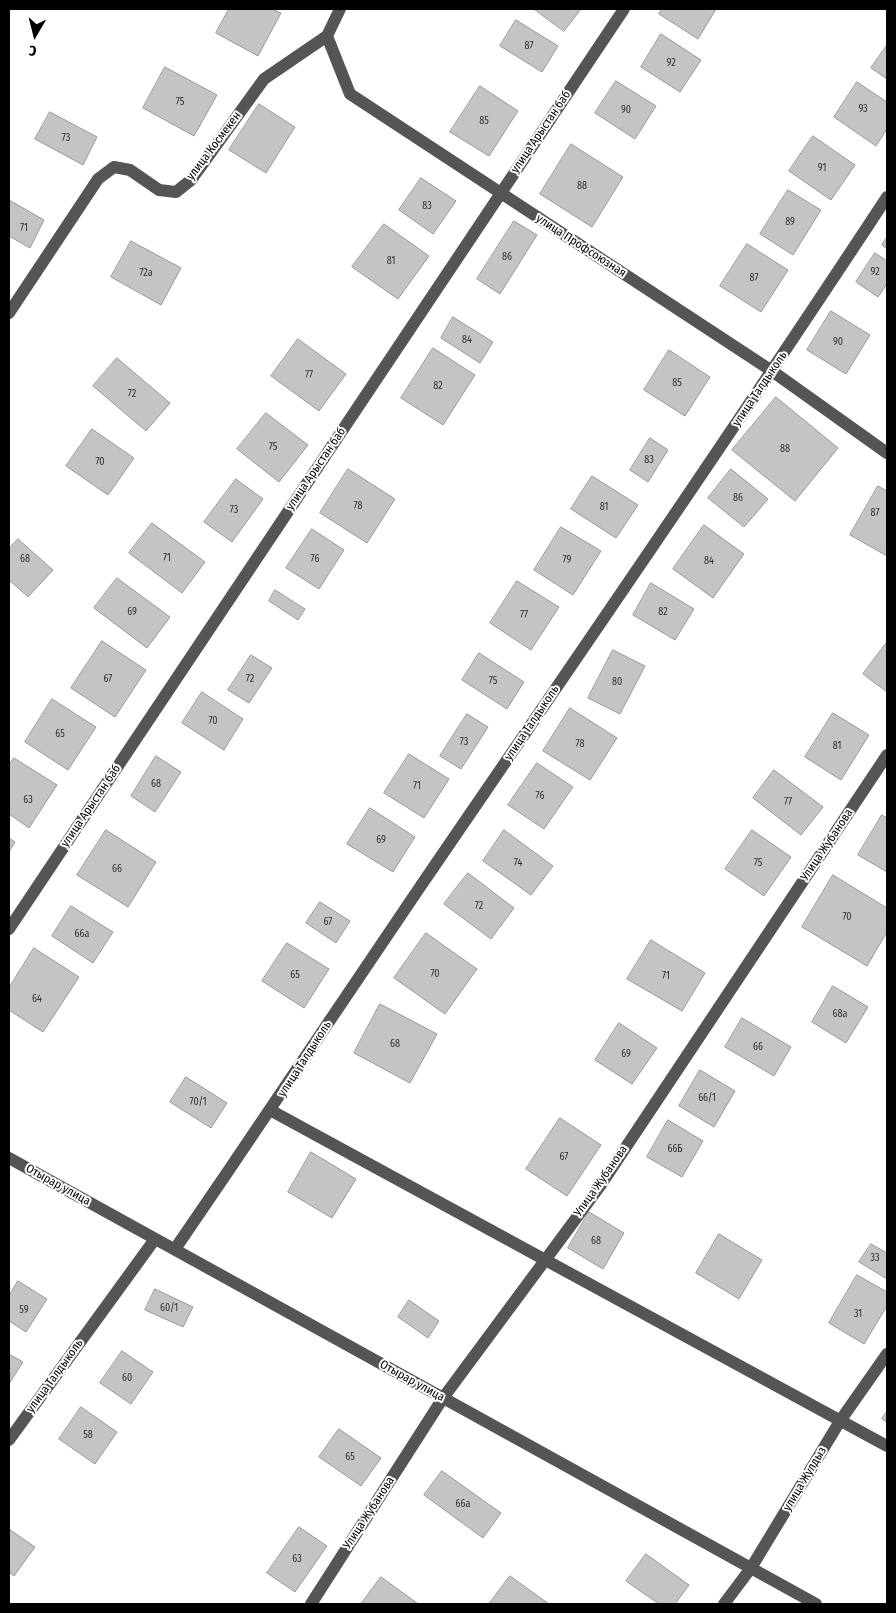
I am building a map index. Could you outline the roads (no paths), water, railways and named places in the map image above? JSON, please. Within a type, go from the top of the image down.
[{"type":"street","points":[[327,36],[340,9]]},
{"type":"street","name":"улица Арыстан баб","points":[[9,929],[624,9]]},
{"type":"street","name":"улица Профсоюзная","points":[[327,36],[350,94],[772,371],[887,453]]},
{"type":"street","name":"улица Космекен","points":[[9,313],[98,180],[114,167],[130,170],[159,190],[176,192],[191,180],[264,78],[327,36]]},
{"type":"street","name":"улица Талдыколь","points":[[174,1249],[772,371],[887,197]]},
{"type":"street","name":"Улица Жубанова","points":[[311,1604],[444,1398],[600,1186],[887,755]]},
{"type":"street","points":[[270,1110],[887,1446]]},
{"type":"street","name":"Отырар улица","points":[[9,1158],[816,1604]]},
{"type":"street","name":"улица Талдыколь","points":[[9,1440],[155,1238]]},
{"type":"street","name":"улица Жулдыз","points":[[724,1604],[751,1568],[840,1421],[887,1354]]}]
